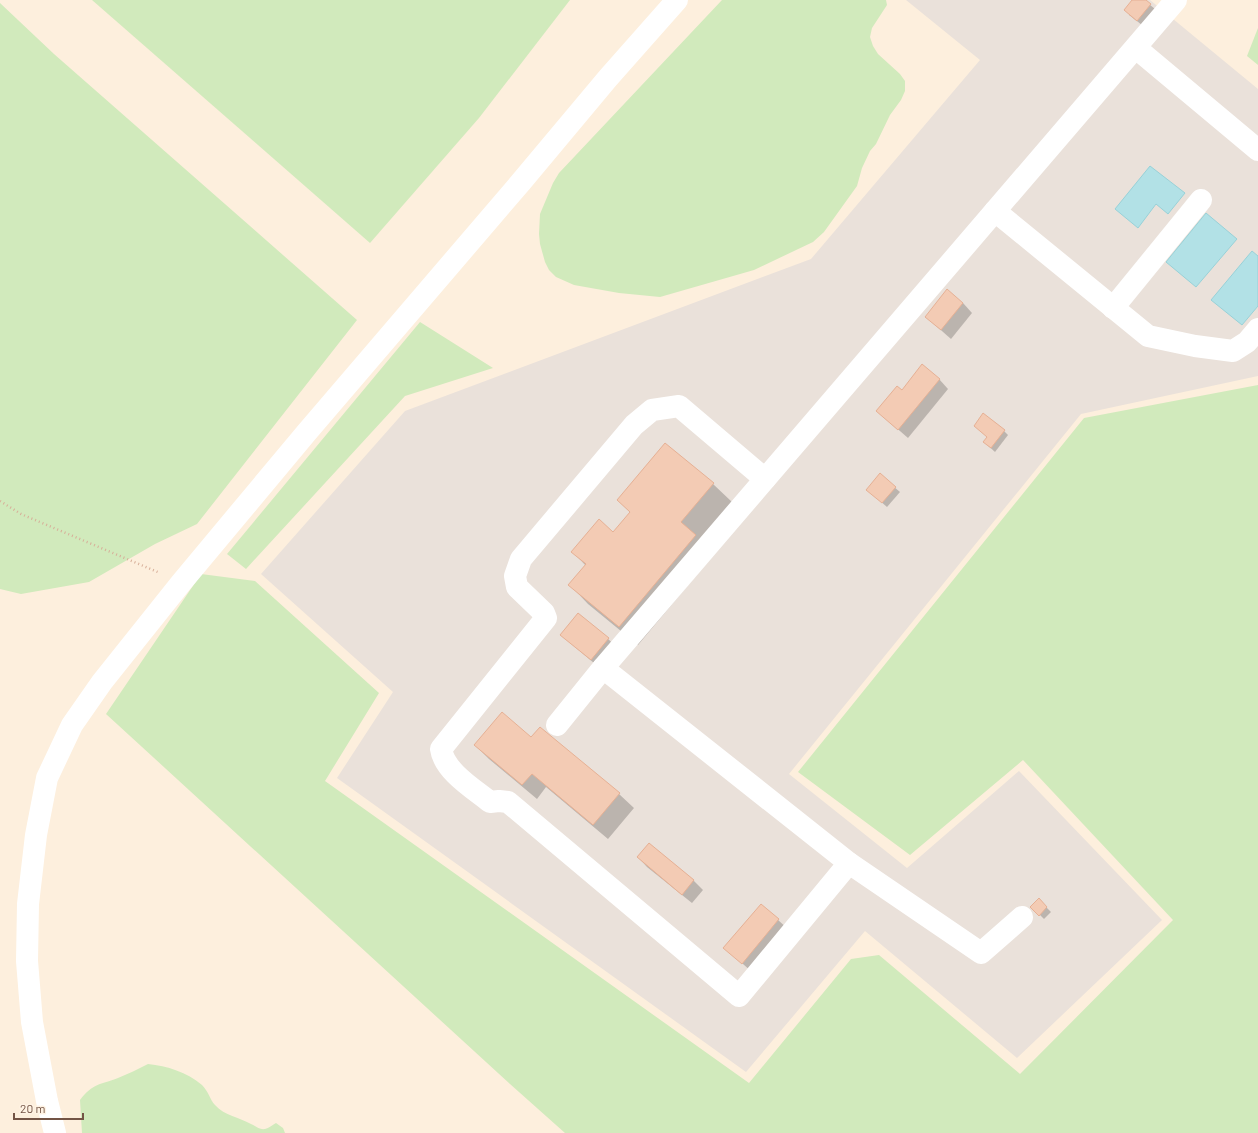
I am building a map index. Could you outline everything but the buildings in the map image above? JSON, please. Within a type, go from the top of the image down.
[{"type":"street","points":[[55,1133],[47,1102],[32,1022],[27,961],[28,904],[36,835],[47,778],[72,724],[102,682],[181,583],[312,426],[608,78],[677,0]]},
{"type":"street","points":[[557,725],[603,668],[1176,0]]},
{"type":"street","points":[[1136,48],[1258,150]]},
{"type":"street","points":[[1113,308],[1201,200]]},
{"type":"street","points":[[995,211],[1148,336],[1195,346],[1233,351],[1247,342],[1258,329]]},
{"type":"street","points":[[765,479],[679,406],[652,410],[634,425],[521,559],[515,576],[517,588],[544,613],[546,618],[441,749],[442,756],[449,768],[490,802],[508,802],[739,996],[849,862]]},
{"type":"street","points":[[603,668],[849,862],[981,953],[1022,917]]},
{"type":"path","points":[[0,501],[21,514],[181,583]]},
{"type":"shaded area","points":[[906,0],[1150,0],[1258,89],[1258,376],[1081,414],[789,774],[907,868],[1019,771],[1162,920],[1017,1058],[865,931],[746,1072],[337,778],[393,692],[261,574],[405,411],[811,259],[980,60]]},
{"type":"green space","points":[[92,0],[570,0],[479,118],[370,243]]},
{"type":"green space","points":[[722,0],[886,0],[887,5],[872,28],[870,37],[878,54],[900,74],[905,81],[905,91],[901,100],[890,115],[876,144],[870,151],[862,168],[857,186],[824,232],[813,242],[754,270],[660,297],[619,293],[574,285],[556,277],[549,270],[545,262],[539,234],[540,214],[553,183],[559,173]]},
{"type":"green space","points":[[0,3],[54,54],[357,320],[197,524],[155,544],[89,582],[21,594],[0,589]]},
{"type":"green space","points":[[1258,28],[1258,65],[1247,56]]},
{"type":"green space","points":[[420,322],[493,368],[405,396],[246,569],[227,554]]},
{"type":"green space","points":[[1258,385],[1258,1133],[565,1133],[106,714],[201,574],[255,581],[379,693],[325,781],[749,1083],[851,959],[879,955],[1020,1074],[1173,920],[1023,760],[910,855],[798,772],[1084,418]]},
{"type":"green space","points":[[148,1064],[169,1068],[196,1080],[202,1085],[215,1105],[223,1112],[261,1129],[266,1129],[276,1123],[283,1128],[285,1133],[82,1133],[80,1100],[85,1094],[97,1085]]},
{"type":"water","points":[[1150,166],[1185,193],[1168,214],[1156,204],[1138,228],[1115,209]]},
{"type":"water","points":[[1206,213],[1237,239],[1196,287],[1166,262]]},
{"type":"water","points":[[1252,251],[1258,256],[1258,306],[1242,325],[1211,300]]}]
